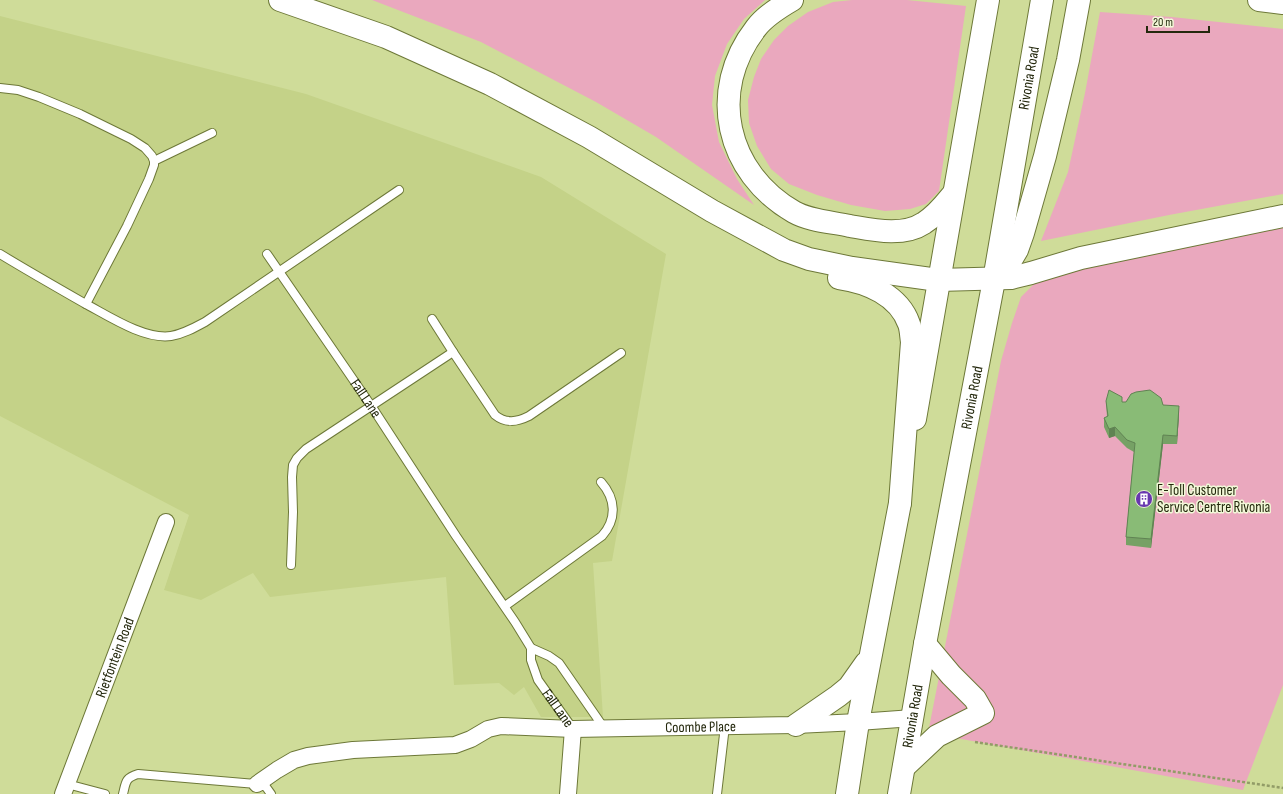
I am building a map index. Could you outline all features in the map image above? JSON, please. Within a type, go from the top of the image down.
[{"type":"main road","points":[[280,0],[386,37],[490,84],[589,137],[712,211],[784,250],[809,259],[852,268],[938,280],[994,280],[1017,277],[1081,258],[1283,216]]},
{"type":"main road","points":[[792,0],[778,9],[757,27],[741,52],[732,71],[729,94],[729,121],[733,139],[743,161],[759,183],[777,200],[796,213],[812,219],[873,230],[895,231],[910,229],[923,224],[938,212],[954,193]]},
{"type":"main road","points":[[847,794],[858,722],[900,503],[988,0]]},
{"type":"main road","name":"Rivonia Road","points":[[900,794],[925,644],[994,280],[1042,0]]},
{"type":"main road","points":[[994,280],[1007,267],[1023,233],[1045,156],[1068,60],[1079,0]]},
{"type":"main road","points":[[1259,0],[1283,3]]},
{"type":"main road","points":[[712,211],[735,233],[782,264],[820,276],[842,279],[873,287],[888,295],[902,309],[910,325],[912,342],[900,503]]},
{"type":"main road","points":[[904,767],[937,736],[983,713],[975,699],[951,675],[925,644]]},
{"type":"main road","points":[[796,724],[849,687],[871,654]]},
{"type":"street","name":"Rietfontein Road","points":[[65,789],[166,522]]},
{"type":"street","name":"Coombe Place","points":[[257,784],[294,760],[308,756],[353,750],[455,745],[471,739],[488,729],[501,726],[573,729],[858,722],[913,718]]},
{"type":"street","name":"Fall Lane","points":[[568,794],[573,729]]},
{"type":"lane","points":[[0,88],[18,90],[39,97],[93,120],[132,139],[145,148],[152,156],[154,161],[152,172],[127,226],[86,304]]},
{"type":"lane","points":[[154,161],[212,133]]},
{"type":"lane","points":[[0,254],[32,274],[128,327],[150,334],[170,336],[187,331],[205,322],[399,190]]},
{"type":"lane","name":"Fall Lane","points":[[267,254],[372,407],[456,536],[505,606],[531,648],[531,660],[538,680],[573,729]]},
{"type":"lane","points":[[432,319],[495,415],[500,419],[507,421],[522,420],[529,416],[621,353]]},
{"type":"lane","points":[[291,565],[293,512],[292,477],[293,465],[297,458],[306,449],[454,352]]},
{"type":"lane","points":[[505,606],[602,536],[608,529],[612,521],[612,506],[607,489],[601,482]]},
{"type":"lane","name":"Fall Lane","points":[[531,648],[550,656],[559,663],[604,728]]},
{"type":"lane","points":[[717,794],[724,726]]},
{"type":"lane","points":[[123,794],[126,780],[131,776],[138,774],[257,784],[266,787],[271,794]]},
{"type":"lane","points":[[65,789],[105,794]]},
{"type":"path","points":[[968,741],[1283,788]]},
{"type":"shaded area","points":[[372,0],[765,0],[744,19],[727,44],[715,76],[712,105],[719,142],[737,179],[754,205],[656,137],[596,102],[481,42]]},
{"type":"shaded area","points":[[852,0],[907,0],[966,6],[939,191],[926,204],[910,209],[885,211],[851,205],[817,195],[789,184],[771,169],[757,146],[749,123],[748,100],[754,77],[761,59],[774,40],[788,26],[808,12],[833,2]]},
{"type":"shaded area","points":[[1100,12],[1172,17],[1283,29],[1283,194],[1041,241],[1068,172]]},
{"type":"shaded area","points":[[0,16],[306,94],[541,177],[666,254],[612,561],[593,563],[603,717],[541,717],[524,687],[514,695],[499,683],[454,685],[446,577],[270,597],[253,573],[201,600],[164,590],[189,515],[0,416]]},
{"type":"shaded area","points":[[1283,228],[1283,685],[1243,790],[928,733],[1001,361],[1021,297],[1036,282],[1061,272],[1221,239]]},
{"type":"building","name":"E-Toll Customer Service Centre Rivonia","points":[[1109,390],[1122,397],[1122,402],[1126,402],[1131,394],[1150,390],[1161,398],[1163,405],[1179,406],[1177,436],[1163,435],[1151,539],[1126,537],[1135,443],[1127,440],[1115,427],[1109,429],[1104,418],[1108,416],[1106,401]]},
{"type":"place","name":"E-Toll Customer Service Centre Rivonia","points":[[1144,499]]}]
